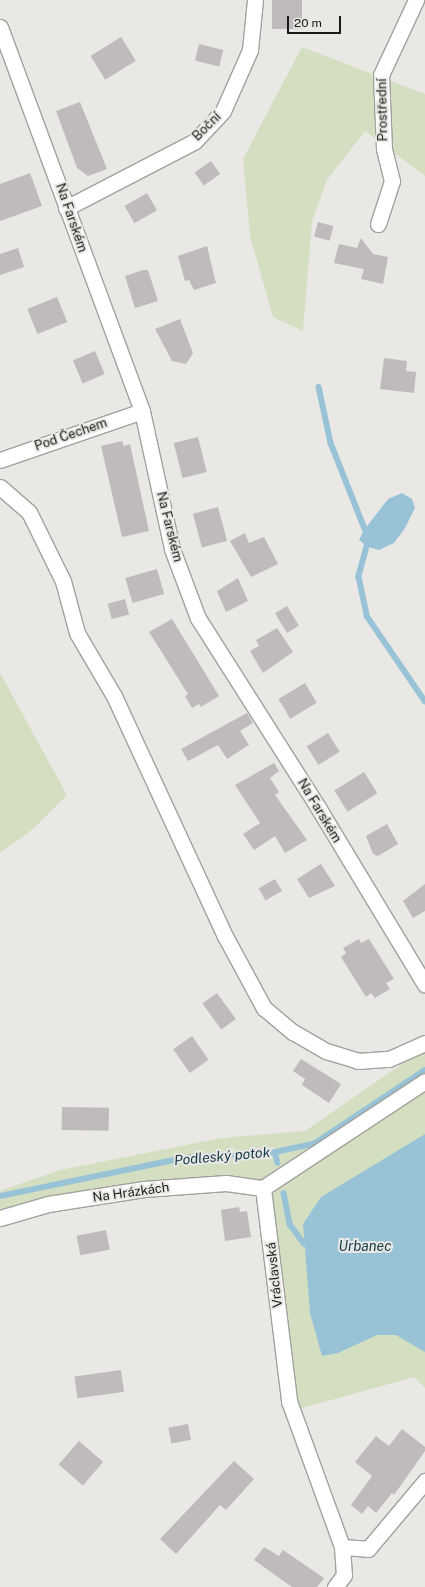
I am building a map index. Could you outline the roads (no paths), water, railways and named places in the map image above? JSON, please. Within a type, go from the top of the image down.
[{"type":"street","name":"Boční","points":[[66,208],[195,141],[223,111],[250,50],[255,0]]},
{"type":"street","name":"Prostřední","points":[[378,224],[392,181],[384,149],[381,75],[416,0]]},
{"type":"street","name":"Na Farském","points":[[0,27],[142,411],[172,549],[198,618],[319,809],[425,985]]},
{"type":"street","name":"Pod Čechem","points":[[0,460],[142,411]]},
{"type":"street","points":[[0,487],[29,512],[63,581],[77,633],[114,696],[224,936],[264,1008],[299,1036],[326,1051],[358,1061],[389,1059],[425,1043]]},
{"type":"street","points":[[263,1188],[425,1081]]},
{"type":"street","name":"Na Hrázkách","points":[[0,1218],[48,1204],[144,1189],[226,1183],[263,1188]]},
{"type":"street","name":"Vráclavská","points":[[263,1188],[289,1401],[342,1548],[344,1575],[335,1587]]},
{"type":"street","points":[[342,1548],[368,1549],[425,1481]]},
{"type":"water","points":[[402,493],[412,499],[415,508],[405,528],[394,543],[379,550],[368,547],[359,540],[364,530],[388,499]]},
{"type":"water","name":"Urbanec","points":[[425,1134],[425,1352],[396,1335],[377,1335],[338,1353],[322,1356],[310,1313],[303,1224],[321,1197]]},
{"type":"waterway","points":[[319,387],[331,443],[369,539],[359,577],[367,616],[425,701]]},
{"type":"waterway","name":"Podleský potok","points":[[0,1196],[183,1158],[275,1152],[314,1144],[425,1070]]},
{"type":"waterway","points":[[275,1152],[278,1163]]},
{"type":"waterway","points":[[284,1193],[290,1224],[304,1243],[310,1241]]}]
